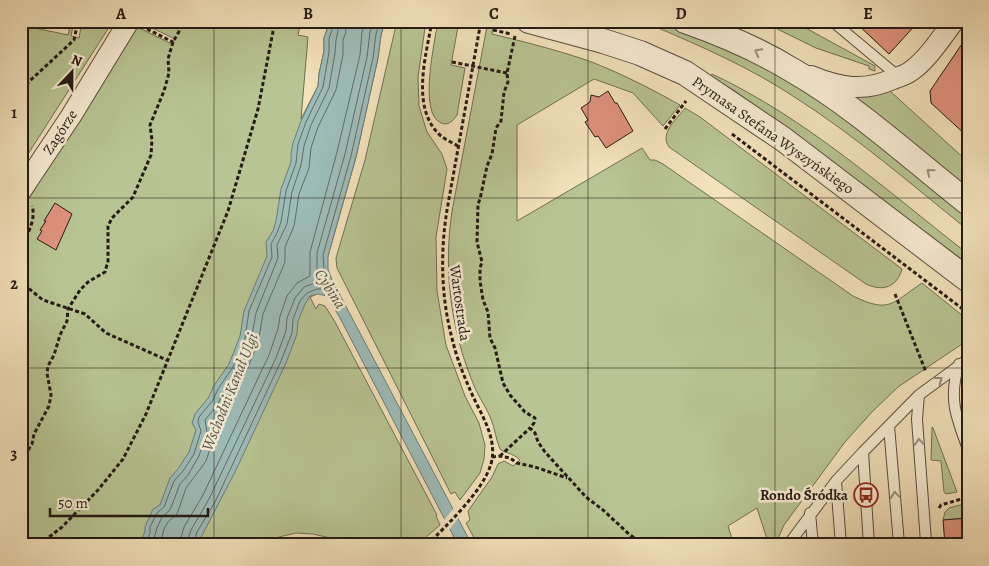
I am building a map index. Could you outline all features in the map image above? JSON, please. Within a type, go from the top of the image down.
[{"type":"street","name":"Zagórze","points":[[23,188],[128,21]]},
{"type":"street","points":[[685,21],[745,46],[792,69],[820,80],[852,88],[871,86],[906,74],[918,65],[954,21]]},
{"type":"street","name":"Prymasa Stefana Wyszyńskiego","points":[[523,31],[603,41],[640,53],[685,73],[784,139],[968,280]]},
{"type":"street","points":[[792,69],[847,107],[968,203]]},
{"type":"lane","points":[[832,21],[894,79]]},
{"type":"lane","points":[[788,545],[810,513],[863,452],[919,395],[964,361]]},
{"type":"lane","points":[[964,361],[953,395],[955,414],[968,449]]},
{"type":"lane","points":[[919,395],[917,419],[926,542]]},
{"type":"lane","points":[[958,421],[968,437]]},
{"type":"lane","points":[[889,426],[899,544]]},
{"type":"lane","points":[[863,452],[869,545]]},
{"type":"lane","points":[[836,481],[841,545]]},
{"type":"lane","points":[[810,513],[813,545]]},
{"type":"path","points":[[21,89],[74,40],[78,21]]},
{"type":"path","points":[[21,461],[32,444],[34,434],[49,406],[51,395],[47,373],[48,366],[67,321],[68,309],[80,290],[88,282],[105,272],[108,261],[108,226],[112,218],[133,197],[151,155],[150,124],[164,91],[169,73],[168,59],[173,42],[185,21]]},
{"type":"path","points":[[40,545],[62,527],[98,490],[123,459],[146,414],[169,361],[228,211],[258,109],[275,22],[264,21]]},
{"type":"path","points":[[432,21],[424,70],[423,95],[428,117],[441,136],[458,146]]},
{"type":"path","name":"Wartostrada","points":[[428,545],[464,506],[486,474],[492,457],[491,436],[471,392],[452,342],[444,290],[442,252],[444,225],[481,21]]},
{"type":"path","points":[[492,30],[523,31],[507,73],[508,82],[504,92],[501,121],[496,128],[492,154],[487,166],[478,204],[477,242],[482,262],[480,281],[483,300],[488,312],[490,338],[495,348],[503,383],[525,412],[535,418],[530,428],[500,456]]},
{"type":"path","points":[[151,31],[173,42]]},
{"type":"path","points":[[452,62],[507,73]]},
{"type":"path","points":[[665,129],[686,101],[678,97]]},
{"type":"path","points":[[731,133],[968,312]]},
{"type":"path","points":[[21,242],[30,229],[33,210],[23,188]]},
{"type":"path","points":[[21,271],[28,288],[43,300],[85,314],[106,333],[169,361]]},
{"type":"path","points":[[895,294],[931,386]]},
{"type":"path","points":[[530,428],[535,433],[538,442],[545,452],[586,497],[630,535],[645,545]]},
{"type":"path","points":[[492,457],[510,458],[517,463],[535,466],[570,478]]},
{"type":"path","points":[[286,545],[306,543],[320,545]]},
{"type":"green space","points":[[71,21],[74,21],[71,36],[79,38],[82,21],[113,21],[21,165],[21,25],[68,35]]},
{"type":"green space","points":[[143,21],[301,21],[298,35],[308,37],[301,119],[318,86],[324,51],[324,38],[327,30],[325,21],[385,21],[356,157],[328,256],[315,295],[310,297],[316,309],[319,304],[325,306],[335,322],[437,515],[440,525],[414,545],[361,545],[313,534],[296,533],[259,545],[21,545],[21,211],[137,27],[172,44],[175,39],[142,23]]},
{"type":"green space","points":[[397,21],[426,21],[418,77],[419,106],[427,132],[442,154],[447,169],[436,237],[437,291],[446,345],[465,396],[479,423],[485,445],[480,473],[460,500],[455,492],[451,494],[337,268],[336,258],[365,160]]},
{"type":"green space","points":[[438,21],[459,21],[451,65],[465,68],[457,115],[446,124],[441,123],[434,117],[430,106],[430,76]]},
{"type":"green space","points":[[488,21],[494,21],[492,34],[589,61],[635,81],[680,105],[663,126],[633,93],[594,79],[517,125],[517,221],[642,148],[650,160],[663,164],[853,296],[875,304],[890,304],[922,283],[968,320],[968,340],[898,387],[845,442],[784,525],[775,545],[769,545],[757,508],[728,526],[734,545],[478,545],[466,523],[470,520],[468,511],[492,477],[498,464],[504,461],[513,466],[520,460],[500,449],[491,419],[475,388],[460,345],[451,301],[449,279],[448,256],[452,211]]},
{"type":"green space","points":[[652,21],[723,47],[790,82],[864,133],[968,217],[968,230],[819,113],[744,67],[651,25]]},
{"type":"green space","points":[[761,21],[793,21],[875,66],[875,71],[869,69],[869,66],[816,48]]},
{"type":"green space","points":[[712,74],[747,92],[813,133],[968,254],[968,264],[735,91],[710,76]]},
{"type":"green space","points":[[890,91],[968,162],[968,185],[963,184],[851,95],[871,96]]},
{"type":"green space","points":[[685,108],[700,117],[902,269],[897,280],[884,288],[866,284],[669,147],[666,137],[670,126]]},
{"type":"green space","points":[[968,374],[968,418],[964,407],[962,391]]},
{"type":"green space","points":[[932,427],[957,492],[946,494],[944,492],[941,461],[931,460]]},
{"type":"green space","points":[[968,503],[968,518],[943,520],[945,512],[949,508]]},
{"type":"water","points":[[325,21],[385,21],[356,157],[328,256],[328,269],[332,280],[472,545],[458,545],[340,318],[327,296],[318,294],[310,296],[305,304],[298,321],[297,334],[286,363],[235,472],[197,545],[139,545],[153,509],[160,505],[170,478],[189,452],[196,430],[192,423],[195,414],[209,397],[213,387],[229,364],[240,336],[244,311],[267,256],[266,242],[273,231],[276,221],[281,189],[291,162],[293,143],[301,121],[318,86],[324,51],[324,38],[327,30]]},
{"type":"pier","points":[[455,507],[460,516],[448,531],[443,521]]},
{"type":"building","points":[[854,21],[919,21],[889,54]]},
{"type":"building","points":[[968,35],[968,137],[931,103],[930,91]]},
{"type":"building","points":[[608,91],[633,131],[606,148],[598,136],[595,137],[585,122],[588,120],[581,108],[590,102],[591,95],[599,97]]},
{"type":"building","points":[[55,203],[72,214],[56,250],[37,239],[46,221],[44,221]]},
{"type":"building","points":[[968,518],[968,545],[945,545],[943,520]]},
{"type":"place","name":"Rondo Śródka","points":[[866,495]]},
{"type":"water label","name":"Cybina","points":[[330,289]]},
{"type":"water label","name":"Wschodni Kanał Ulgi","points":[[230,392]]}]
